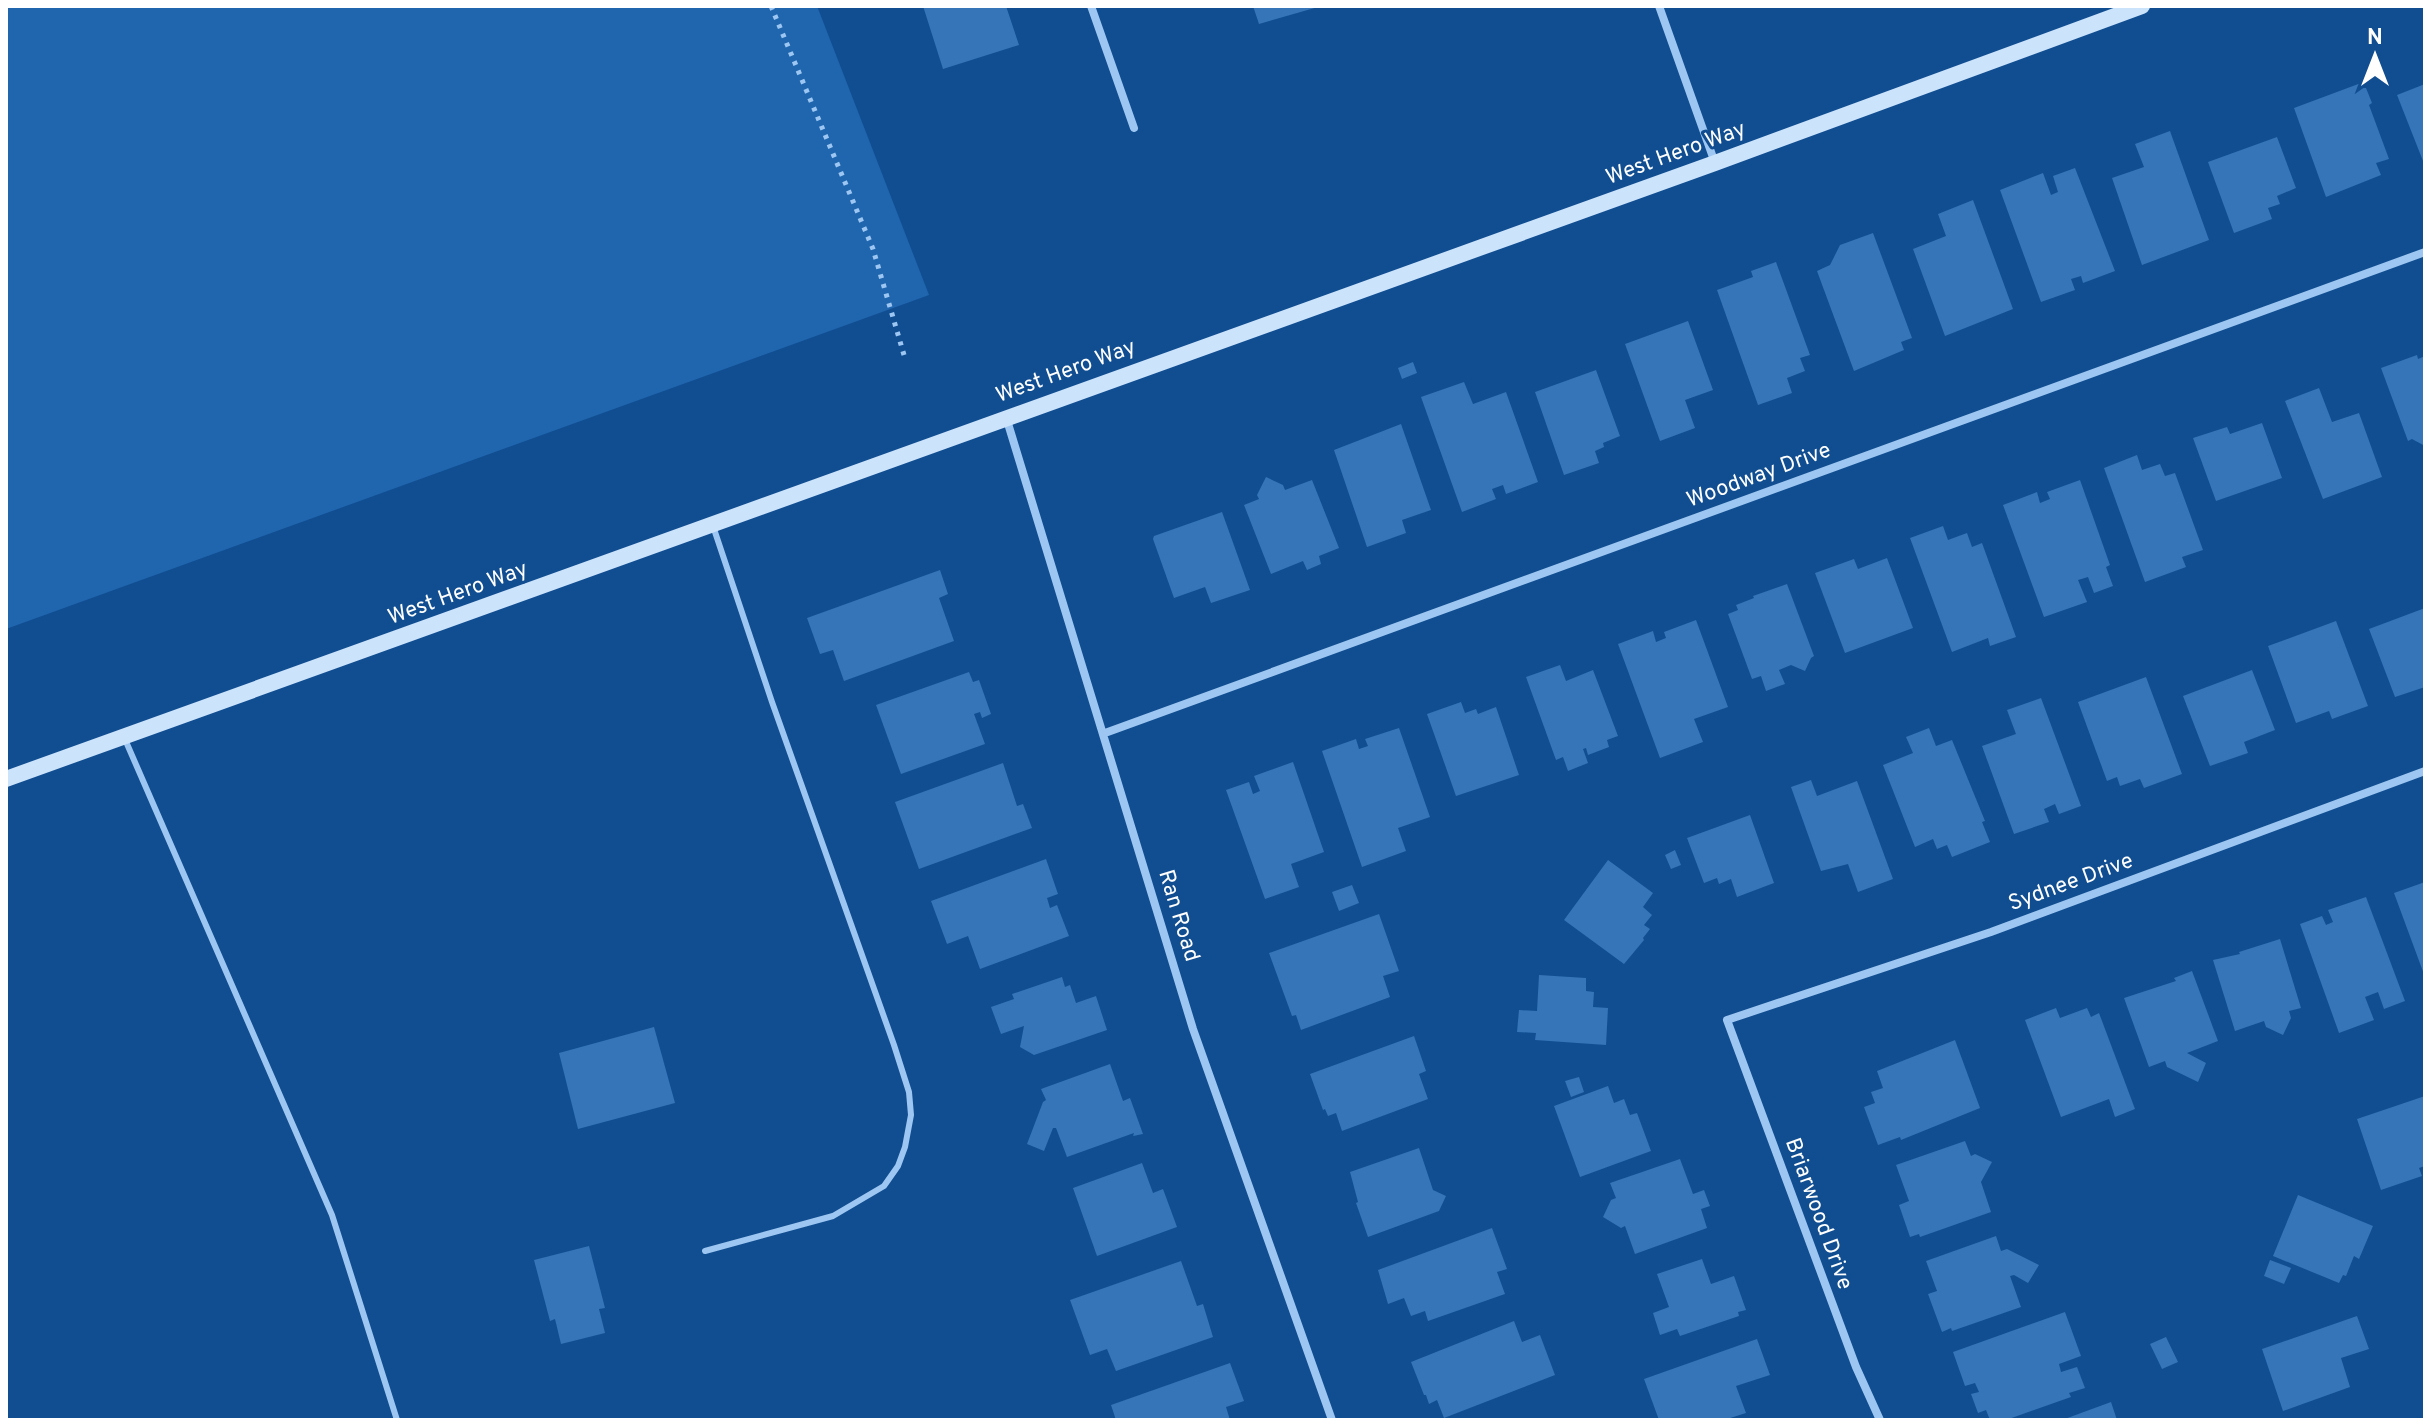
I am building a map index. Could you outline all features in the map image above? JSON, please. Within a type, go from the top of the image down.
[{"type":"main road","name":"West Hero Way","points":[[6,779],[713,526],[2142,6]]},
{"type":"street","points":[[1091,6],[1134,128]]},
{"type":"street","points":[[1659,6],[1715,163]]},
{"type":"street","name":"Woodway Drive","points":[[1105,733],[2425,252]]},
{"type":"street","name":"Ran Road","points":[[1006,417],[1193,1029],[1332,1420]]},
{"type":"street","name":"Sydnee Drive","points":[[1727,1020],[1991,932],[2425,771]]},
{"type":"street","name":"Briarwood Drive","points":[[1727,1020],[1856,1367],[1880,1420]]},
{"type":"lane","points":[[705,1251],[833,1216],[884,1186],[902,1157],[911,1115],[909,1092],[894,1045],[713,526]]},
{"type":"lane","points":[[124,737],[332,1215],[397,1420]]},
{"type":"path","points":[[771,6],[873,249],[904,355]]},
{"type":"shaded area","points":[[6,6],[817,6],[929,295],[6,629]]},
{"type":"building","points":[[923,6],[1006,6],[1019,45],[943,69]]},
{"type":"building","points":[[1253,6],[1318,6],[1318,7],[1259,24]]},
{"type":"building","points":[[2361,83],[2372,103],[2369,105],[2389,159],[2376,163],[2381,175],[2326,197],[2294,108]]},
{"type":"building","points":[[2425,84],[2425,166],[2397,95]]},
{"type":"building","points":[[2170,131],[2209,240],[2142,265],[2112,178],[2144,167],[2135,144]]},
{"type":"building","points":[[2277,137],[2296,188],[2277,196],[2280,204],[2268,208],[2272,219],[2234,233],[2208,162]]},
{"type":"building","points":[[2075,168],[2115,271],[2083,283],[2081,276],[2071,279],[2075,290],[2041,302],[2000,190],[2043,173],[2051,195],[2058,192],[2053,176]]},
{"type":"building","points":[[1973,200],[2013,309],[1945,336],[1913,249],[1946,236],[1938,214]]},
{"type":"building","points":[[1873,233],[1912,338],[1901,342],[1904,350],[1854,371],[1817,271],[1830,265],[1840,245]]},
{"type":"building","points":[[1776,262],[1810,355],[1800,358],[1805,371],[1787,378],[1792,393],[1758,405],[1717,290],[1753,277],[1751,271]]},
{"type":"building","points":[[1688,321],[1713,390],[1685,400],[1695,428],[1660,441],[1625,344]]},
{"type":"building","points":[[2417,355],[2418,359],[2425,356],[2425,446],[2412,439],[2408,441],[2381,368]]},
{"type":"building","points":[[1413,362],[1417,373],[1402,379],[1398,368]]},
{"type":"building","points":[[1596,370],[1620,436],[1603,443],[1604,447],[1595,451],[1599,463],[1564,475],[1535,392]]},
{"type":"building","points":[[1464,382],[1473,404],[1506,392],[1538,482],[1506,494],[1503,485],[1492,489],[1496,499],[1462,512],[1421,397]]},
{"type":"building","points":[[2319,388],[2332,422],[2359,413],[2382,477],[2323,499],[2285,401]]},
{"type":"building","points":[[2262,423],[2282,478],[2216,501],[2193,438],[2227,427],[2230,434]]},
{"type":"building","points":[[1401,424],[1431,510],[1402,520],[1406,533],[1367,547],[1334,450]]},
{"type":"building","points":[[2137,455],[2142,470],[2160,464],[2165,476],[2175,473],[2203,550],[2182,557],[2186,567],[2145,582],[2104,468]]},
{"type":"building","points":[[1266,477],[1283,485],[1285,490],[1312,480],[1339,548],[1319,556],[1321,564],[1307,570],[1303,561],[1271,574],[1244,505],[1259,499],[1257,495]]},
{"type":"building","points":[[2080,480],[2110,565],[2106,567],[2113,586],[2094,593],[2088,577],[2078,580],[2087,602],[2044,617],[2003,505],[2037,492],[2040,503],[2050,499],[2047,492]]},
{"type":"building","points":[[1222,512],[1250,590],[1211,603],[1205,587],[1174,598],[1154,536]]},
{"type":"building","points":[[1943,526],[1948,540],[1967,533],[1972,547],[1982,543],[2016,637],[1990,646],[1988,638],[1952,652],[1910,538]]},
{"type":"building","points":[[1887,558],[1913,628],[1845,653],[1815,573],[1854,559],[1858,569]]},
{"type":"building","points":[[940,570],[948,594],[939,598],[954,641],[844,681],[833,650],[820,654],[807,618]]},
{"type":"building","points":[[1787,584],[1814,656],[1805,671],[1791,665],[1779,670],[1785,684],[1766,691],[1761,676],[1752,679],[1728,614],[1738,610],[1736,605],[1753,596]]},
{"type":"building","points":[[2425,608],[2425,687],[2395,697],[2369,629]]},
{"type":"building","points":[[1696,620],[1728,707],[1694,719],[1703,742],[1660,758],[1618,644],[1653,631],[1656,642],[1666,638],[1664,632]]},
{"type":"building","points":[[2336,621],[2368,706],[2332,719],[2329,711],[2296,723],[2268,646]]},
{"type":"building","points":[[1560,665],[1566,681],[1593,670],[1618,736],[1607,740],[1609,747],[1588,755],[1586,748],[1583,749],[1588,763],[1568,771],[1563,757],[1556,760],[1526,677]]},
{"type":"building","points":[[2252,670],[2275,730],[2244,742],[2248,753],[2210,766],[2183,696]]},
{"type":"building","points":[[969,672],[973,682],[979,680],[991,714],[982,718],[980,712],[974,714],[985,744],[901,774],[876,705]]},
{"type":"building","points":[[2146,677],[2182,774],[2144,788],[2140,779],[2120,786],[2117,777],[2107,781],[2078,702]]},
{"type":"building","points":[[2041,698],[2081,806],[2059,814],[2055,804],[2044,809],[2049,822],[2014,834],[1982,746],[2016,734],[2007,710]]},
{"type":"building","points":[[1461,702],[1465,713],[1476,709],[1478,714],[1496,707],[1519,775],[1456,796],[1427,714]]},
{"type":"building","points":[[1399,728],[1430,817],[1398,828],[1406,851],[1362,867],[1322,751],[1356,739],[1359,749],[1368,746],[1365,739]]},
{"type":"building","points":[[1929,728],[1936,746],[1952,740],[1985,821],[1982,822],[1990,842],[1952,857],[1947,845],[1937,849],[1933,839],[1915,847],[1883,765],[1913,753],[1906,737]]},
{"type":"building","points":[[1293,762],[1324,852],[1291,864],[1299,887],[1265,899],[1226,790],[1249,782],[1253,794],[1260,791],[1254,776]]},
{"type":"building","points":[[1003,763],[1017,806],[1023,804],[1032,828],[919,869],[895,802]]},
{"type":"building","points":[[1811,780],[1817,796],[1857,781],[1893,879],[1858,892],[1848,864],[1821,871],[1791,787]]},
{"type":"building","points":[[1750,815],[1774,883],[1737,897],[1731,879],[1719,884],[1717,878],[1704,883],[1687,838]]},
{"type":"building","points":[[1675,850],[1681,865],[1671,869],[1665,855]]},
{"type":"building","points":[[1046,859],[1058,894],[1047,898],[1050,908],[1057,905],[1069,936],[980,969],[968,936],[947,944],[931,901]]},
{"type":"building","points":[[1608,860],[1653,893],[1643,907],[1652,915],[1644,925],[1650,929],[1624,964],[1564,920]]},
{"type":"building","points":[[2425,882],[2425,977],[2394,893]]},
{"type":"building","points":[[1352,885],[1359,903],[1339,911],[1332,892]]},
{"type":"building","points":[[2366,897],[2405,1001],[2384,1009],[2378,992],[2365,997],[2374,1020],[2339,1033],[2300,924],[2322,916],[2326,925],[2333,922],[2328,910]]},
{"type":"building","points":[[1379,914],[1399,971],[1383,976],[1390,997],[1301,1030],[1296,1015],[1292,1016],[1269,953]]},
{"type":"building","points":[[2280,939],[2301,1008],[2289,1011],[2291,1018],[2283,1035],[2266,1027],[2264,1021],[2235,1031],[2213,960]]},
{"type":"building","points":[[2192,971],[2218,1041],[2187,1053],[2206,1063],[2198,1082],[2167,1067],[2165,1061],[2149,1067],[2124,998],[2176,981],[2174,978]]},
{"type":"building","points":[[1539,975],[1586,978],[1586,991],[1594,992],[1593,1007],[1608,1008],[1606,1045],[1535,1040],[1536,1033],[1517,1032],[1519,1010],[1537,1011]]},
{"type":"building","points":[[1062,977],[1065,987],[1070,985],[1076,1003],[1096,996],[1107,1030],[1034,1055],[1020,1047],[1024,1026],[1001,1034],[991,1007],[1014,999],[1012,994]]},
{"type":"building","points":[[2056,1008],[2060,1018],[2087,1008],[2091,1017],[2099,1013],[2135,1109],[2115,1117],[2109,1099],[2061,1117],[2025,1020]]},
{"type":"building","points":[[654,1027],[675,1103],[578,1129],[559,1053]]},
{"type":"building","points":[[1414,1036],[1426,1071],[1419,1074],[1428,1099],[1342,1131],[1336,1113],[1328,1116],[1323,1110],[1310,1074]]},
{"type":"building","points":[[1955,1040],[1980,1108],[1901,1140],[1900,1137],[1878,1145],[1864,1107],[1875,1103],[1871,1092],[1883,1088],[1877,1071]]},
{"type":"building","points":[[1110,1064],[1123,1101],[1130,1098],[1143,1134],[1133,1136],[1134,1133],[1067,1157],[1056,1128],[1053,1128],[1044,1151],[1027,1144],[1046,1100],[1041,1089]]},
{"type":"building","points":[[1579,1077],[1584,1092],[1571,1097],[1565,1081]]},
{"type":"building","points":[[1608,1086],[1614,1103],[1624,1099],[1630,1115],[1637,1113],[1651,1151],[1580,1177],[1554,1106]]},
{"type":"building","points":[[2425,1096],[2425,1166],[2419,1168],[2422,1176],[2381,1190],[2357,1119]]},
{"type":"building","points":[[1965,1141],[1971,1156],[1975,1154],[1992,1162],[1981,1182],[1991,1212],[1920,1237],[1919,1234],[1910,1237],[1899,1205],[1909,1201],[1896,1165]]},
{"type":"building","points":[[1419,1148],[1433,1190],[1446,1196],[1439,1211],[1368,1237],[1356,1203],[1350,1172]]},
{"type":"building","points":[[1680,1159],[1693,1194],[1704,1190],[1710,1206],[1701,1209],[1707,1228],[1635,1254],[1625,1226],[1621,1228],[1603,1217],[1611,1200],[1616,1198],[1610,1183]]},
{"type":"building","points":[[1142,1163],[1153,1193],[1163,1189],[1177,1227],[1097,1256],[1073,1188]]},
{"type":"building","points":[[2298,1195],[2373,1226],[2359,1259],[2354,1256],[2346,1276],[2343,1275],[2339,1283],[2273,1256]]},
{"type":"building","points":[[1492,1228],[1507,1269],[1497,1272],[1505,1294],[1428,1321],[1425,1311],[1411,1316],[1404,1298],[1388,1304],[1378,1270]]},
{"type":"building","points":[[1996,1236],[2001,1251],[2007,1249],[2039,1265],[2028,1283],[2010,1276],[2021,1307],[1942,1332],[1928,1294],[1937,1291],[1926,1261]]},
{"type":"building","points":[[589,1246],[605,1308],[599,1309],[605,1333],[561,1344],[555,1319],[550,1321],[534,1260]]},
{"type":"building","points":[[1702,1259],[1711,1284],[1734,1276],[1746,1310],[1738,1312],[1739,1316],[1680,1336],[1677,1329],[1660,1335],[1653,1313],[1669,1307],[1657,1274]]},
{"type":"building","points":[[2270,1260],[2291,1268],[2284,1284],[2264,1276]]},
{"type":"building","points":[[1181,1261],[1197,1306],[1203,1304],[1213,1337],[1116,1371],[1107,1349],[1090,1355],[1070,1300]]},
{"type":"building","points":[[2065,1312],[2081,1356],[2059,1364],[2061,1372],[2077,1367],[2085,1388],[2069,1393],[2071,1397],[2006,1420],[1990,1420],[1986,1410],[1978,1413],[1971,1394],[1979,1392],[1975,1383],[1965,1386],[1953,1352]]},
{"type":"building","points":[[2357,1316],[2369,1349],[2341,1358],[2350,1387],[2283,1411],[2262,1349]]},
{"type":"building","points":[[1514,1321],[1522,1342],[1540,1335],[1555,1375],[1444,1418],[1437,1400],[1429,1404],[1411,1362]]},
{"type":"building","points":[[2166,1337],[2178,1362],[2162,1369],[2150,1344]]},
{"type":"building","points":[[1757,1339],[1770,1375],[1736,1386],[1746,1413],[1724,1420],[1659,1420],[1644,1379]]},
{"type":"building","points":[[1230,1363],[1244,1401],[1226,1407],[1230,1420],[1116,1420],[1111,1405]]},
{"type":"building","points":[[2111,1402],[2117,1420],[2062,1420]]}]
